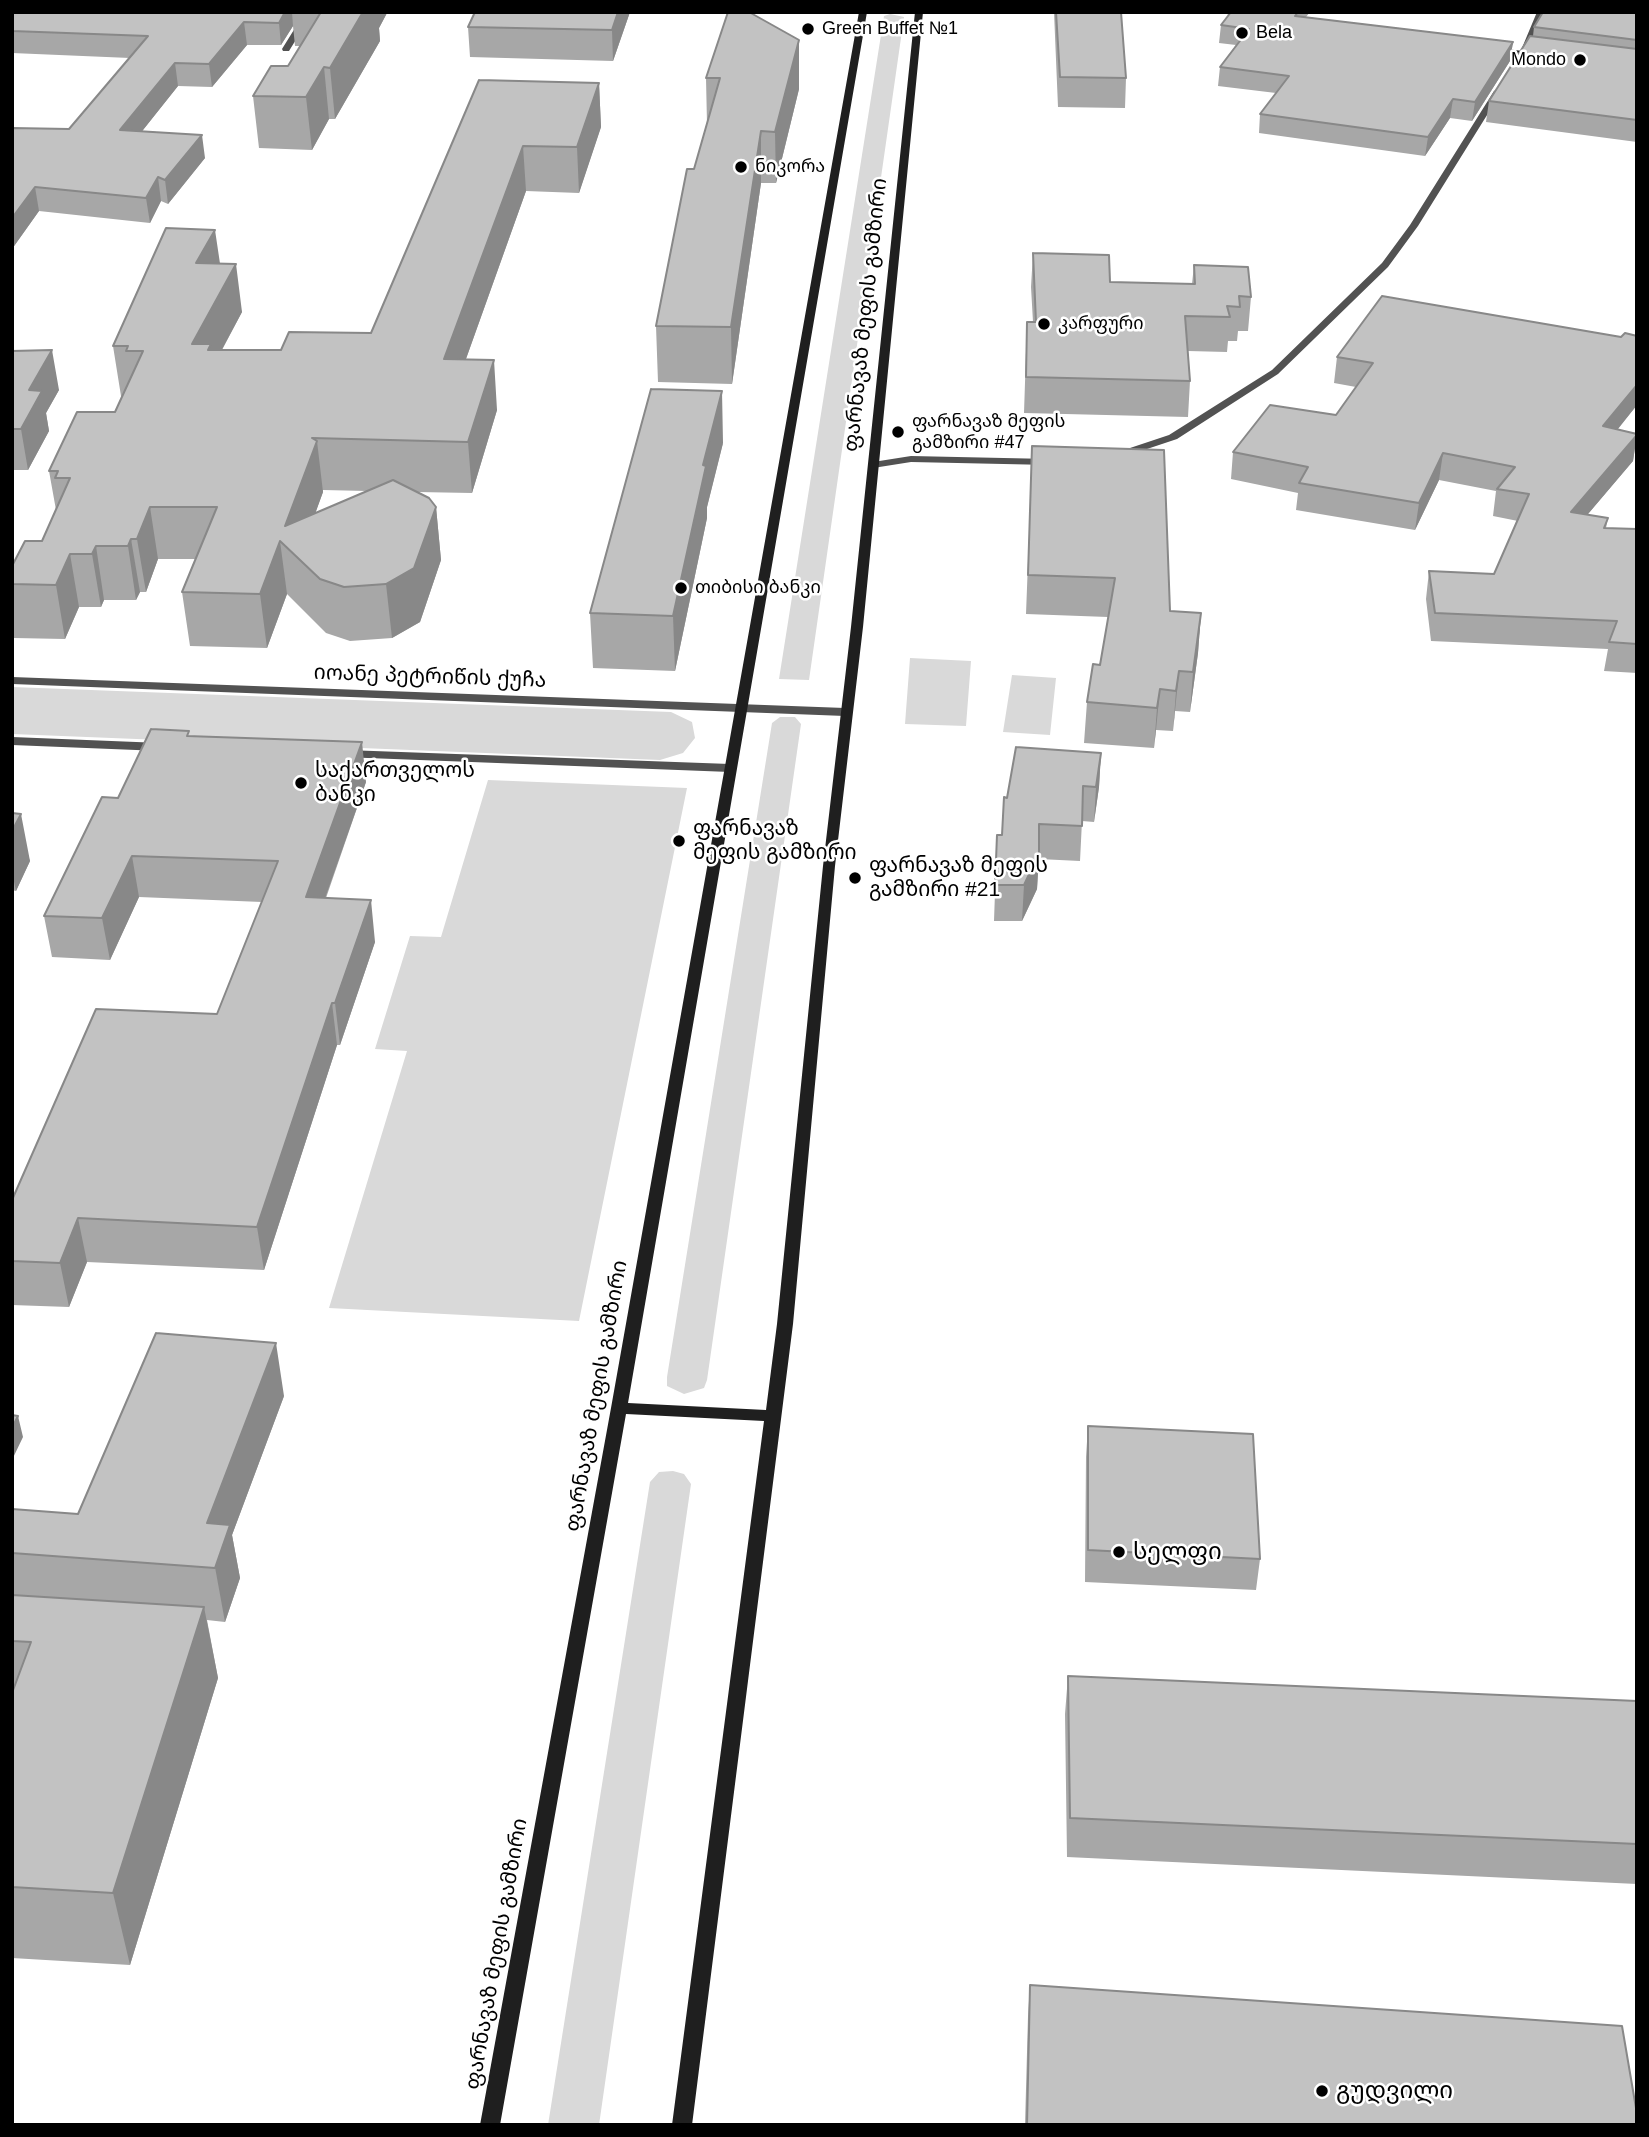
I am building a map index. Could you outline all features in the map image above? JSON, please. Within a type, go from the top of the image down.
[{"type":"main road","points":[[853,12],[863,16]]},
{"type":"main road","name":"ფარნავაზ მეფის გამზირი","points":[[682,2125],[706,1959],[771,1416],[785,1324],[845,712],[919,12]]},
{"type":"main road","points":[[1221,12],[1261,18]]},
{"type":"main road","name":"ფარნავაზ მეფის გამზირი","points":[[490,2125],[619,1408],[863,16]]},
{"type":"main road","points":[[1483,47],[1547,56]]},
{"type":"main road","points":[[619,1408],[771,1416]]},
{"type":"street","points":[[286,49],[309,12]]},
{"type":"street","points":[[1515,64],[1541,12]]},
{"type":"street","points":[[1115,456],[1173,437],[1275,372],[1385,265],[1415,226],[1507,76]]},
{"type":"street","points":[[873,465],[911,459],[1065,463]]},
{"type":"street","name":"იოანე პეტრიწის ქუჩა","points":[[12,680],[845,712]]},
{"type":"street","points":[[12,741],[180,748]]},
{"type":"street","points":[[331,754],[730,768]]},
{"type":"shaded area","points":[[890,14],[904,17],[809,680],[779,679],[884,16]]},
{"type":"shaded area","points":[[910,658],[971,661],[966,726],[905,724]]},
{"type":"shaded area","points":[[1012,675],[1056,678],[1050,735],[1003,732]]},
{"type":"shaded area","points":[[12,687],[671,712],[692,722],[695,738],[683,753],[660,760],[12,734]]},
{"type":"shaded area","points":[[780,717],[795,717],[801,724],[707,1380],[704,1388],[684,1394],[667,1386],[667,1377],[772,723]]},
{"type":"shaded area","points":[[488,780],[687,788],[579,1321],[329,1308],[407,1051],[375,1049],[410,936],[441,937]]},
{"type":"shaded area","points":[[673,1471],[684,1474],[691,1484],[599,2125],[548,2125],[650,1482],[659,1472]]},
{"type":"building","points":[[12,12],[285,12],[279,23],[244,22],[209,64],[175,63],[120,130],[202,135],[165,180],[158,177],[146,198],[35,187],[12,218],[12,128],[69,129],[148,36],[12,31]]},
{"type":"building","points":[[321,12],[363,12],[330,68],[324,67],[306,97],[253,96],[271,66],[288,66]]},
{"type":"building","points":[[475,12],[618,12],[612,30],[468,27]]},
{"type":"building","points":[[728,12],[749,12],[799,40],[775,132],[761,131],[731,327],[656,326],[687,169],[694,169],[720,78],[706,78]]},
{"type":"building","points":[[1056,12],[1121,12],[1126,78],[1060,77]]},
{"type":"building","points":[[1231,12],[1298,12],[1295,16],[1513,42],[1475,102],[1453,99],[1428,137],[1260,114],[1289,76],[1220,67],[1249,29],[1221,25]]},
{"type":"building","points":[[1543,12],[1637,12],[1637,40],[1534,27]]},
{"type":"building","points":[[1530,36],[1637,49],[1637,120],[1489,101]]},
{"type":"building","points":[[479,80],[599,83],[577,147],[523,146],[444,359],[494,360],[468,442],[312,438],[317,441],[285,526],[393,480],[429,498],[436,507],[414,568],[386,584],[344,587],[320,579],[280,541],[260,594],[182,592],[217,507],[150,507],[137,539],[131,539],[128,546],[96,546],[92,554],[70,554],[56,585],[12,584],[12,566],[25,541],[42,541],[70,478],[55,478],[58,471],[49,471],[77,412],[115,412],[143,351],[126,351],[128,346],[113,346],[166,228],[215,230],[196,263],[236,264],[192,344],[211,344],[208,350],[281,350],[289,332],[371,333]]},
{"type":"building","points":[[1033,253],[1109,255],[1110,282],[1195,284],[1194,265],[1248,267],[1251,297],[1239,296],[1240,307],[1227,306],[1230,317],[1185,316],[1190,381],[1026,377],[1027,322],[1036,322]]},
{"type":"building","points":[[1382,296],[1621,337],[1625,333],[1637,336],[1637,385],[1603,426],[1637,435],[1571,512],[1608,518],[1604,528],[1637,529],[1637,644],[1609,642],[1617,621],[1435,613],[1429,571],[1494,574],[1529,494],[1497,489],[1515,467],[1443,453],[1419,503],[1299,483],[1308,467],[1233,452],[1270,405],[1336,415],[1373,363],[1337,357]]},
{"type":"building","points":[[52,350],[29,390],[42,391],[21,429],[12,429],[12,351]]},
{"type":"building","points":[[651,389],[722,391],[703,465],[706,466],[673,616],[590,613]]},
{"type":"building","points":[[1032,446],[1164,450],[1170,611],[1201,613],[1193,672],[1179,671],[1176,691],[1160,689],[1157,708],[1087,702],[1093,664],[1100,665],[1115,578],[1028,575]]},
{"type":"building","points":[[151,729],[189,731],[187,736],[362,742],[306,897],[371,900],[335,1003],[332,1003],[257,1227],[78,1218],[60,1263],[12,1261],[12,1200],[96,1009],[217,1014],[278,861],[132,856],[102,918],[44,916],[102,797],[118,798]]},
{"type":"building","points":[[1016,747],[1101,753],[1096,787],[1083,786],[1082,826],[1039,824],[1039,853],[1024,885],[995,885],[997,835],[1002,835],[1004,797],[1007,798]]},
{"type":"building","points":[[12,813],[21,814],[12,831]]},
{"type":"building","points":[[156,1333],[276,1343],[207,1523],[230,1525],[215,1568],[12,1553],[12,1509],[78,1514]]},
{"type":"building","points":[[12,1415],[18,1416],[12,1428]]},
{"type":"building","points":[[1088,1426],[1253,1434],[1260,1559],[1088,1550]]},
{"type":"building","points":[[12,1595],[204,1607],[113,1893],[12,1887],[12,1693],[31,1642],[12,1641]]},
{"type":"building","points":[[1068,1676],[1637,1701],[1637,1844],[1070,1818]]},
{"type":"building","name":"გუდვილი","points":[[1030,1985],[1622,2026],[1637,2125],[1027,2125]]},
{"type":"place","name":"Green Buffet №1","points":[[808,29]]},
{"type":"place","name":"Bela","points":[[1242,33]]},
{"type":"place","name":"Mondo","points":[[1580,60]]},
{"type":"place","name":"ნიკორა","points":[[741,167]]},
{"type":"place","name":"კარფური","points":[[1044,324]]},
{"type":"place","name":"ფარნავაზ მეფის გამზირი #47","points":[[898,432]]},
{"type":"place","name":"თიბისი ბანკი","points":[[681,588]]},
{"type":"place","name":"საქართველოს ბანკი","points":[[301,783]]},
{"type":"place","name":"ფარნავაზ მეფის გამზირი","points":[[679,841]]},
{"type":"place","name":"ფარნავაზ მეფის გამზირი #21","points":[[855,878]]},
{"type":"place","name":"სელფი","points":[[1119,1552]]},
{"type":"place","name":"გუდვილი","points":[[1322,2091]]}]
